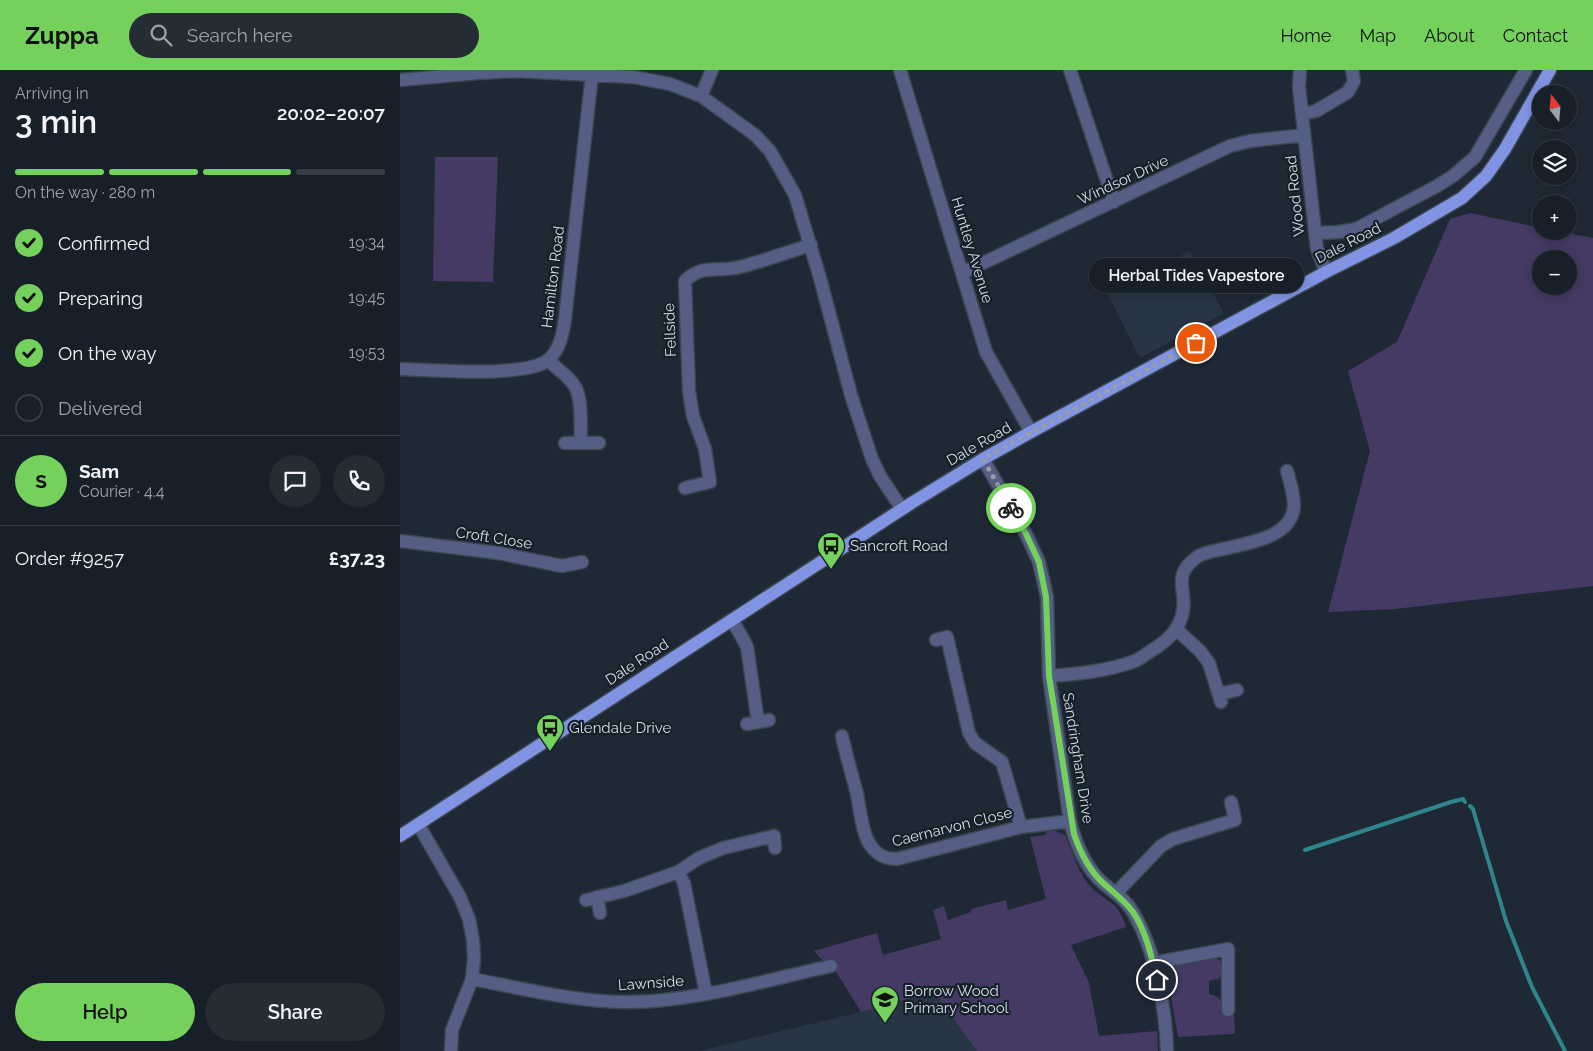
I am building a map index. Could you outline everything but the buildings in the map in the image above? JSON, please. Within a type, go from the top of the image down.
[{"type":"main road","name":"Dale Road","points":[[400,836],[902,509],[983,459],[1326,272],[1394,238],[1462,198],[1486,176],[1506,149],[1550,70]]},
{"type":"street","points":[[701,96],[712,70]]},
{"type":"street","name":"Huntley Avenue","points":[[900,70],[986,352],[1031,432]]},
{"type":"street","points":[[1070,70],[1114,202]]},
{"type":"street","name":"Wood Road","points":[[1300,70],[1299,87],[1315,233],[1318,254],[1326,272]]},
{"type":"street","points":[[1302,114],[1316,111],[1348,92],[1354,81],[1352,70]]},
{"type":"street","name":"Dale Road","points":[[1315,233],[1356,229],[1453,176],[1475,157],[1526,70]]},
{"type":"street","points":[[400,80],[516,71],[633,77],[670,84],[701,96],[755,135],[770,151],[794,195],[811,245],[851,395],[872,459],[880,476],[902,509]]},
{"type":"street","name":"Hamilton Road","points":[[548,360],[560,344],[565,318],[592,74]]},
{"type":"street","name":"Windsor Drive","points":[[962,273],[1230,146],[1250,141],[1304,135]]},
{"type":"street","name":"Fellside","points":[[685,488],[710,482],[705,449],[693,416],[689,390],[685,281],[693,273],[738,268],[811,245]]},
{"type":"street","points":[[400,369],[503,371],[534,367],[548,360],[577,390],[580,408],[581,443]]},
{"type":"street","points":[[565,443],[599,443]]},
{"type":"street","name":"Sandringham Drive","points":[[983,459],[1026,534],[1039,562],[1046,597],[1049,676],[1070,821],[1076,842],[1088,864],[1104,884],[1116,893],[1134,914],[1153,962],[1162,998],[1167,1051]]},
{"type":"street","points":[[1049,676],[1089,673],[1136,661],[1169,638],[1176,629],[1183,611],[1180,582],[1187,566],[1199,555],[1277,534],[1286,524],[1293,512],[1294,504],[1288,471]]},
{"type":"street","name":"Croft Close","points":[[400,541],[498,553],[562,566],[582,562]]},
{"type":"street","points":[[732,620],[744,639],[758,722]]},
{"type":"street","points":[[1176,629],[1200,651],[1209,663],[1221,698],[1237,690]]},
{"type":"street","points":[[942,639],[969,733],[975,743],[1002,762],[1021,827]]},
{"type":"street","name":"Caernarvon Close","points":[[842,736],[866,838],[870,846],[880,856],[888,859],[897,860],[1021,827],[1070,821]]},
{"type":"street","points":[[1116,893],[1161,846],[1173,839],[1235,820],[1231,802]]},
{"type":"street","points":[[418,824],[460,897],[469,919],[474,945],[472,979],[452,1030],[451,1051]]},
{"type":"street","points":[[600,913],[591,899],[624,891],[678,872],[699,858],[723,848],[774,836],[775,848]]},
{"type":"street","points":[[678,872],[684,883],[706,994]]},
{"type":"street","points":[[1153,962],[1228,949],[1228,1010]]},
{"type":"street","name":"Lawnside","points":[[472,979],[583,999],[613,1002],[660,1000],[706,994],[831,966]]},
{"type":"shaded area","points":[[435,157],[498,157],[493,282],[433,281]]},
{"type":"shaded area","points":[[1470,213],[1532,226],[1532,240],[1577,240],[1577,235],[1593,238],[1593,586],[1395,609],[1328,612],[1370,451],[1348,371],[1397,342],[1450,219]]},
{"type":"shaded area","points":[[1190,251],[1224,313],[1140,358],[1108,295],[1150,276],[1148,272]]},
{"type":"shaded area","points":[[1048,830],[1065,835],[1076,863],[1087,883],[1116,907],[1126,927],[1071,945],[1089,983],[1099,1036],[1157,1031],[1158,1051],[977,1051],[934,992],[861,1012],[835,970],[814,951],[877,933],[883,955],[941,939],[933,910],[944,906],[948,920],[971,912],[971,909],[1006,900],[1008,910],[1046,899],[1030,837],[1045,835]]},
{"type":"shaded area","points":[[1216,957],[1222,963],[1222,975],[1218,979],[1209,981],[1209,994],[1220,1000],[1225,1012],[1234,1014],[1235,1034],[1178,1037],[1168,980],[1174,962]]},
{"type":"shaded area","name":"Borrow Wood Primary School","points":[[934,992],[977,1051],[699,1051],[861,1012]]},
{"type":"waterway","points":[[1305,850],[1451,802],[1463,799],[1465,802]]},
{"type":"waterway","points":[[1470,806],[1473,809],[1506,921],[1532,987],[1565,1051]]},
{"type":"way so far","points":[[1011,508],[983,459],[1196,343]]},
{"type":"place","name":"Herbal Tides Vapestore","points":[[1196,343]]},
{"type":"place","name":"Sancroft Road","points":[[831,570]]},
{"type":"place","name":"Glendale Drive","points":[[550,752]]},
{"type":"place","name":"Borrow Wood Primary School","points":[[885,1024]]},
{"type":"route","points":[[1011,508],[1039,562],[1046,597],[1049,676],[1070,821],[1074,834],[1084,860],[1092,871],[1127,904],[1134,914],[1148,947],[1157,980]]}]
